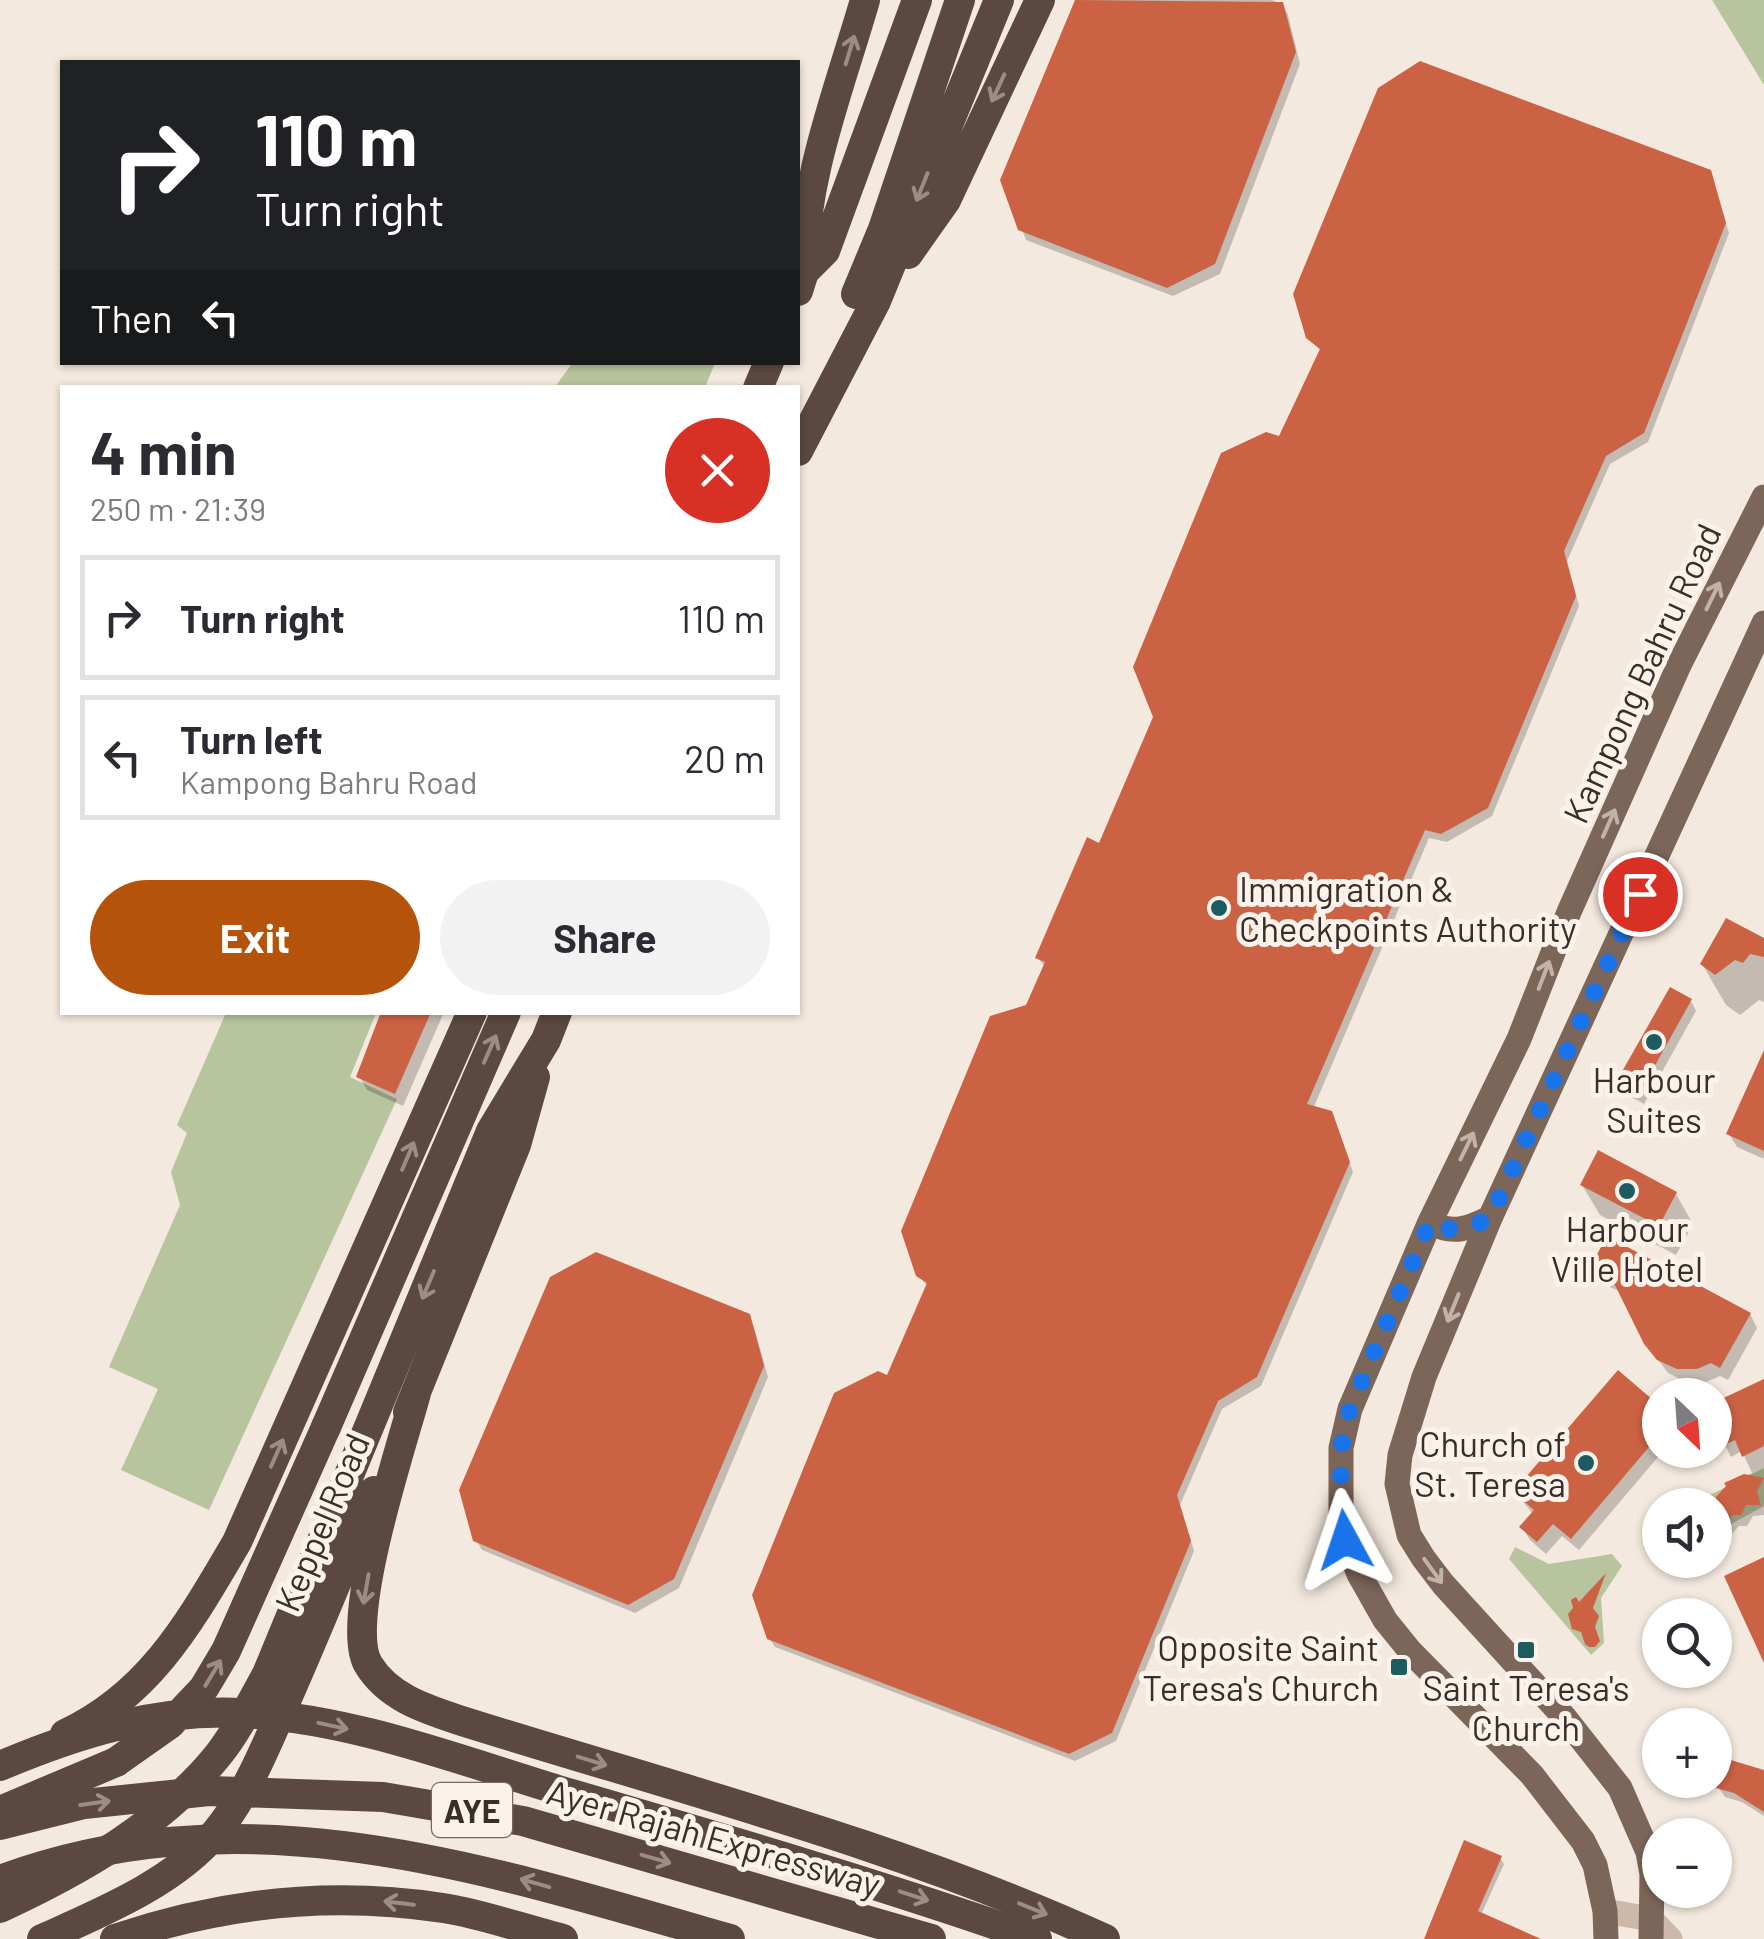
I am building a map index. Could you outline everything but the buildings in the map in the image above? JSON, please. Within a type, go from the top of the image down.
[{"type":"highway","points":[[801,282],[818,170],[866,0]]},
{"type":"highway","points":[[801,282],[825,251],[917,0]]},
{"type":"highway","points":[[800,434],[882,229],[960,0]]},
{"type":"highway","points":[[800,447],[876,301],[999,0]]},
{"type":"highway","points":[[876,301],[946,200],[1040,0]]},
{"type":"highway","name":"Keppel Road","points":[[0,1767],[122,1701],[193,1616],[237,1542],[471,1015]]},
{"type":"highway","points":[[0,1811],[116,1762],[170,1724],[204,1688],[233,1637],[505,1015]]},
{"type":"highway","points":[[0,1908],[47,1886],[140,1828],[174,1801],[236,1729],[267,1674],[492,1131],[552,1026]]},
{"type":"highway","name":"Keppel Road","points":[[42,1939],[118,1904],[169,1872],[216,1833],[238,1798],[268,1741],[416,1393],[516,1146],[552,1026]]},
{"type":"highway","points":[[416,1393],[366,1583],[361,1618],[366,1662],[388,1689],[465,1722],[867,1848],[1018,1902],[1106,1939]]},
{"type":"highway","points":[[0,1767],[83,1732],[144,1719],[241,1712],[298,1718],[416,1747],[702,1832],[912,1895],[1037,1939]]},
{"type":"highway","name":"Ayer Rajah Expressway","points":[[0,1825],[84,1804],[210,1791],[328,1792],[400,1799],[523,1820],[931,1939]]},
{"type":"highway","name":"AYE","points":[[0,1880],[80,1856],[144,1843],[268,1839],[379,1849],[438,1859],[730,1939]]},
{"type":"highway","points":[[115,1939],[185,1918],[276,1904],[376,1900],[448,1908],[563,1939]]},
{"type":"main road","name":"Kampong Bahru Road","points":[[1606,1939],[1605,1911],[1595,1865],[1583,1841],[1532,1775],[1402,1641],[1359,1574],[1345,1540],[1341,1514],[1341,1448],[1350,1409],[1430,1222],[1519,1039],[1569,912],[1680,663],[1764,497]]},
{"type":"main road","points":[[1651,1929],[1652,1874],[1648,1852],[1620,1788],[1565,1718],[1442,1584],[1409,1535],[1398,1484],[1400,1455],[1412,1414],[1490,1218],[1764,623]]},
{"type":"main road","points":[[1430,1222],[1454,1231],[1490,1218]]},
{"type":"street","points":[[1605,1911],[1670,1939]]},
{"type":"green space","points":[[1712,0],[1764,0],[1764,85]]},
{"type":"green space","points":[[571,365],[714,365],[706,385],[556,385]]},
{"type":"green space","points":[[225,1015],[375,1015],[350,1077],[397,1099],[209,1510],[121,1470],[158,1389],[109,1367],[180,1205],[171,1172],[187,1133],[177,1125]]},
{"type":"green space","points":[[1764,1468],[1764,1506],[1732,1524],[1732,1488],[1724,1488]]},
{"type":"green space","points":[[1515,1547],[1549,1564],[1612,1554],[1622,1566],[1601,1598],[1604,1643],[1591,1655],[1509,1559]]},
{"type":"place","name":"Immigration & Checkpoints Authority","points":[[1219,908]]},
{"type":"place","name":"Harbour Suites","points":[[1654,1042]]},
{"type":"place","name":"Harbour Ville Hotel","points":[[1627,1191]]},
{"type":"place","name":"Church of St. Teresa","points":[[1586,1463]]},
{"type":"place","name":"Saint Teresa's Church","points":[[1526,1650]]},
{"type":"place","name":"Opposite Saint Teresa's Church","points":[[1399,1667]]},
{"type":"route","points":[[1345,1540],[1341,1448],[1350,1409],[1430,1222],[1454,1231],[1490,1218],[1640,894]]}]
